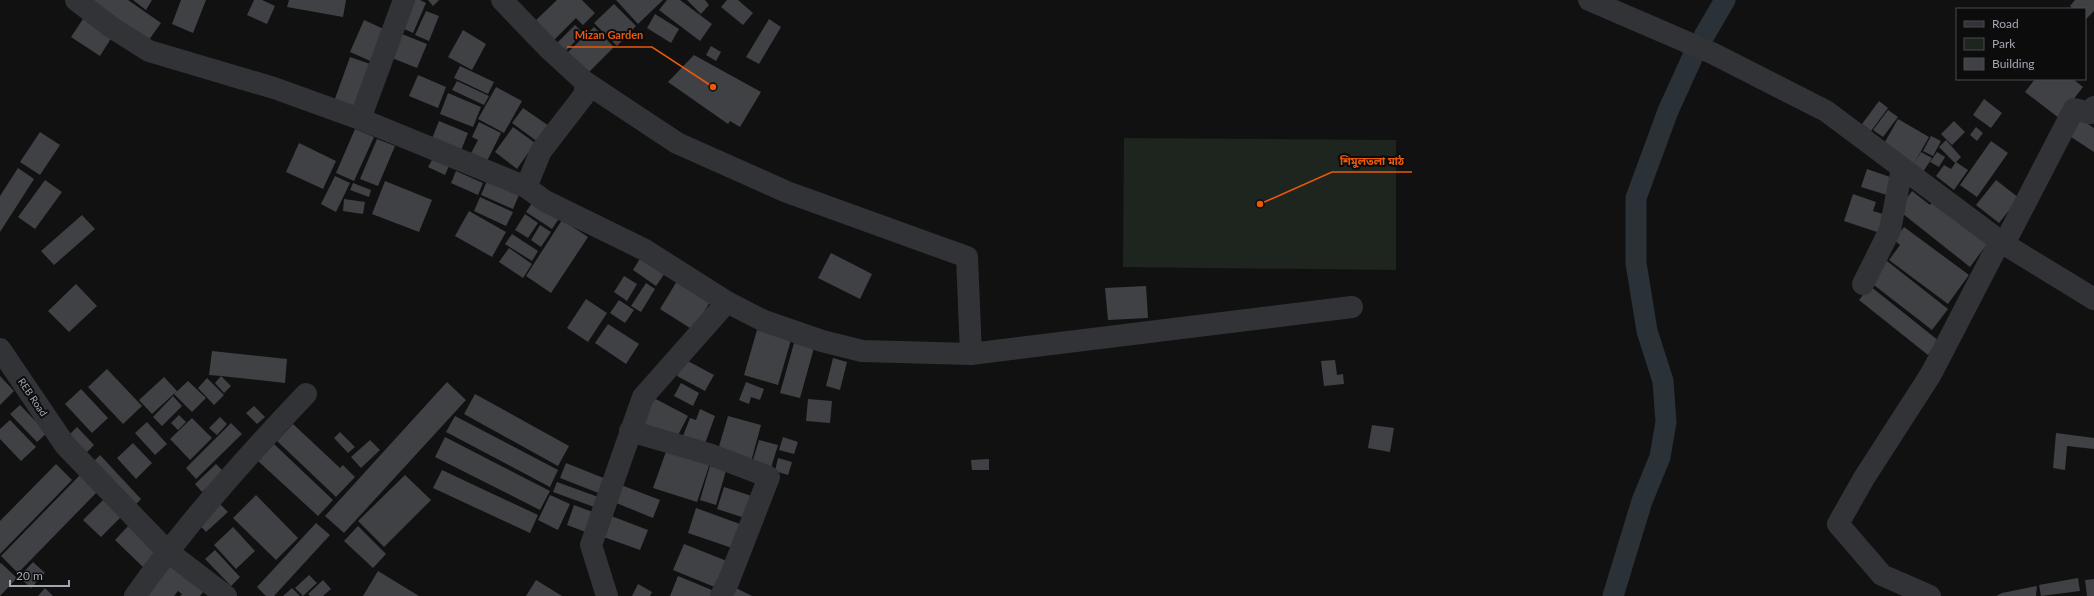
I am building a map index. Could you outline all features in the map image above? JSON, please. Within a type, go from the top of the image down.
[{"type":"street","points":[[76,0],[111,27],[149,51],[274,88],[360,119],[526,187],[545,201],[645,250],[727,302],[764,321],[822,341],[862,351],[971,354],[1352,307]]},
{"type":"street","points":[[360,119],[404,0]]},
{"type":"street","points":[[502,0],[548,48],[585,82],[677,143],[787,192],[967,257],[971,354]]},
{"type":"street","points":[[1589,0],[1712,53],[1826,111],[2002,242],[2094,299]]},
{"type":"street","points":[[526,187],[540,151],[585,94],[585,82]]},
{"type":"street","points":[[1930,596],[1882,575],[1838,524],[1864,478],[1931,374],[2074,109],[2090,113],[2094,107]]},
{"type":"street","points":[[1863,284],[1890,230],[1902,168]]},
{"type":"street","points":[[607,596],[591,545],[643,397],[727,302]]},
{"type":"street","name":"REB Road","points":[[0,349],[65,445],[167,551],[226,596]]},
{"type":"street","points":[[135,596],[167,551],[250,452],[306,394]]},
{"type":"street","points":[[630,431],[709,454],[769,477],[729,580],[721,596]]},
{"type":"green space","points":[[1124,138],[1396,140],[1396,270],[1123,267]]},
{"type":"building","points":[[89,0],[128,0],[161,23],[146,44]]},
{"type":"building","points":[[133,0],[152,0],[146,10]]},
{"type":"building","points":[[181,0],[206,0],[193,33],[172,24]]},
{"type":"building","points":[[254,0],[262,0],[275,6],[267,24],[247,15]]},
{"type":"building","points":[[289,0],[346,0],[343,17],[287,7]]},
{"type":"building","points":[[410,0],[420,0],[426,3],[413,33],[398,26]]},
{"type":"building","points":[[428,0],[439,0],[433,6]]},
{"type":"building","points":[[557,0],[582,0],[595,13],[583,25],[576,18],[552,42],[533,23]]},
{"type":"building","points":[[616,0],[663,0],[638,24]]},
{"type":"building","points":[[667,0],[680,0],[712,24],[700,41],[659,10]]},
{"type":"building","points":[[687,0],[705,0],[709,5],[701,14]]},
{"type":"building","points":[[727,0],[738,0],[753,13],[743,25],[721,7]]},
{"type":"building","points":[[2075,0],[2094,0],[2094,11],[2086,19],[2086,8],[2072,8],[2070,6]]},
{"type":"building","points":[[614,4],[636,26],[617,46],[594,23]]},
{"type":"building","points":[[426,11],[439,16],[429,41],[415,35]]},
{"type":"building","points":[[87,13],[115,32],[100,56],[71,37]]},
{"type":"building","points":[[655,14],[679,29],[671,43],[647,28]]},
{"type":"building","points":[[769,19],[781,27],[759,64],[746,57]]},
{"type":"building","points":[[364,20],[388,31],[375,63],[350,52]]},
{"type":"building","points":[[575,25],[583,33],[564,53],[556,44]]},
{"type":"building","points":[[594,27],[614,47],[587,74],[567,53]]},
{"type":"building","points":[[463,30],[486,44],[472,70],[448,57]]},
{"type":"building","points":[[397,32],[427,44],[417,68],[387,56]]},
{"type":"building","points":[[711,46],[721,52],[716,61],[706,55]]},
{"type":"building","points":[[694,55],[761,92],[740,127],[730,121],[728,124],[668,82]]},
{"type":"building","points":[[350,57],[376,66],[357,116],[332,107]]},
{"type":"building","points":[[460,66],[494,82],[488,94],[454,78]]},
{"type":"building","points":[[418,75],[446,87],[438,108],[409,96]]},
{"type":"building","points":[[2034,80],[2074,80],[2083,87],[2059,118],[2025,92]]},
{"type":"building","points":[[457,81],[489,96],[484,105],[452,90]]},
{"type":"building","points":[[496,87],[522,101],[504,133],[478,119]]},
{"type":"building","points":[[448,93],[481,107],[473,127],[440,114]]},
{"type":"building","points":[[1984,99],[2002,113],[1991,128],[1973,115]]},
{"type":"building","points":[[1879,101],[1888,108],[1871,131],[1862,124]]},
{"type":"building","points":[[523,108],[549,126],[538,142],[512,123]]},
{"type":"building","points":[[1888,110],[1898,117],[1883,137],[1873,130]]},
{"type":"building","points":[[2079,118],[2094,128],[2094,152],[2068,135]]},
{"type":"building","points":[[1898,119],[1929,137],[1913,165],[1882,147]]},
{"type":"building","points":[[439,121],[468,133],[460,153],[431,141]]},
{"type":"building","points":[[1954,121],[1965,132],[1952,145],[1941,134]]},
{"type":"building","points":[[479,122],[501,133],[485,165],[469,157],[478,140],[472,137]]},
{"type":"building","points":[[513,127],[535,143],[517,169],[495,152]]},
{"type":"building","points":[[1976,127],[1983,133],[1977,141],[1970,135]]},
{"type":"building","points":[[355,129],[374,137],[354,181],[336,173]]},
{"type":"building","points":[[40,132],[60,145],[40,175],[20,162]]},
{"type":"building","points":[[1931,136],[1941,141],[1933,156],[1923,151]]},
{"type":"building","points":[[377,139],[395,146],[378,186],[360,179]]},
{"type":"building","points":[[1946,140],[1961,157],[1955,163],[1939,147]]},
{"type":"building","points":[[1991,141],[2008,153],[1977,197],[1960,185]]},
{"type":"building","points":[[299,143],[336,161],[323,189],[286,172]]},
{"type":"building","points":[[1921,152],[1932,158],[1923,172],[1913,165]]},
{"type":"building","points":[[1937,152],[1945,157],[1939,167],[1930,162]]},
{"type":"building","points":[[433,158],[449,166],[445,175],[428,167]]},
{"type":"building","points":[[1956,162],[1968,170],[1954,190],[1936,176],[1944,165],[1951,169]]},
{"type":"building","points":[[18,168],[34,179],[0,232],[0,196]]},
{"type":"building","points":[[1867,169],[1893,178],[1887,195],[1861,187]]},
{"type":"building","points":[[456,171],[483,183],[478,195],[451,183]]},
{"type":"building","points":[[335,176],[350,183],[336,212],[321,204]]},
{"type":"building","points":[[45,180],[62,192],[35,229],[18,217]]},
{"type":"building","points":[[1996,180],[2019,198],[1999,223],[1976,205]]},
{"type":"building","points":[[385,181],[432,200],[419,232],[372,214]]},
{"type":"building","points":[[487,181],[519,195],[513,209],[481,195]]},
{"type":"building","points":[[353,183],[371,190],[369,197],[350,190]]},
{"type":"building","points":[[1912,191],[1930,205],[1933,201],[1987,244],[1970,267],[1898,210]]},
{"type":"building","points":[[1853,194],[1876,202],[1873,211],[1886,215],[1880,233],[1844,221]]},
{"type":"building","points":[[480,197],[513,212],[506,226],[474,211]]},
{"type":"building","points":[[344,199],[365,202],[363,214],[343,211]]},
{"type":"building","points":[[534,200],[560,217],[552,229],[526,212]]},
{"type":"building","points":[[469,211],[506,232],[492,257],[455,236]]},
{"type":"building","points":[[525,214],[538,223],[528,238],[515,230]]},
{"type":"building","points":[[82,215],[95,229],[54,265],[41,251]]},
{"type":"building","points":[[562,220],[588,237],[551,293],[526,276]]},
{"type":"building","points":[[540,225],[551,232],[541,247],[531,240]]},
{"type":"building","points":[[1904,227],[1969,275],[1948,304],[1889,260],[1900,245],[1894,240]]},
{"type":"building","points":[[512,234],[538,251],[532,261],[505,244]]},
{"type":"building","points":[[509,248],[532,264],[523,278],[499,262]]},
{"type":"building","points":[[831,253],[872,274],[860,299],[818,278]]},
{"type":"building","points":[[641,257],[665,273],[656,286],[633,270]]},
{"type":"building","points":[[1887,261],[1948,309],[1932,330],[1870,282]]},
{"type":"building","points":[[624,276],[637,284],[627,301],[614,292]]},
{"type":"building","points":[[677,281],[710,302],[693,330],[660,309]]},
{"type":"building","points":[[646,283],[655,289],[641,312],[631,306]]},
{"type":"building","points":[[76,284],[97,306],[69,332],[48,311]]},
{"type":"building","points":[[1146,286],[1148,318],[1108,320],[1105,288]]},
{"type":"building","points":[[1870,286],[1939,341],[1928,355],[1859,300]]},
{"type":"building","points":[[586,299],[607,313],[588,342],[567,328]]},
{"type":"building","points":[[619,300],[634,310],[625,323],[610,313]]},
{"type":"building","points":[[608,324],[639,344],[626,364],[595,343]]},
{"type":"building","points":[[757,330],[791,340],[778,385],[744,375]]},
{"type":"building","points":[[794,343],[814,348],[800,398],[780,393]]},
{"type":"building","points":[[212,351],[287,359],[285,383],[209,375]]},
{"type":"building","points":[[833,358],[847,362],[840,390],[826,386]]},
{"type":"building","points":[[686,360],[714,375],[705,391],[677,376]]},
{"type":"building","points":[[1335,360],[1337,375],[1343,374],[1344,384],[1324,386],[1321,361]]},
{"type":"building","points":[[107,369],[142,406],[123,424],[88,387]]},
{"type":"building","points":[[0,376],[14,391],[0,405]]},
{"type":"building","points":[[221,376],[231,386],[224,393],[215,383]]},
{"type":"building","points":[[164,377],[177,391],[152,414],[139,400]]},
{"type":"building","points":[[207,378],[224,395],[214,405],[198,388]]},
{"type":"building","points":[[188,381],[206,398],[192,412],[174,394]]},
{"type":"building","points":[[447,382],[466,400],[344,533],[325,516]]},
{"type":"building","points":[[746,382],[764,389],[760,400],[751,397],[749,404],[739,400]]},
{"type":"building","points":[[681,383],[699,393],[693,406],[674,396]]},
{"type":"building","points":[[81,389],[108,418],[92,433],[65,404]]},
{"type":"building","points":[[475,394],[569,446],[558,466],[464,414]]},
{"type":"building","points":[[173,396],[182,406],[162,426],[153,417]]},
{"type":"building","points":[[652,397],[688,416],[674,443],[638,425]]},
{"type":"building","points":[[808,399],[832,401],[830,423],[806,421]]},
{"type":"building","points":[[20,405],[47,433],[37,442],[10,414]]},
{"type":"building","points":[[254,406],[265,417],[257,424],[246,413]]},
{"type":"building","points":[[700,409],[715,416],[703,449],[681,441],[690,418],[696,420]]},
{"type":"building","points":[[179,415],[186,422],[178,430],[171,423]]},
{"type":"building","points":[[455,416],[558,470],[550,487],[446,432]]},
{"type":"building","points":[[728,416],[761,425],[751,462],[717,453]]},
{"type":"building","points":[[220,417],[227,424],[217,435],[209,428]]},
{"type":"building","points":[[192,418],[212,438],[190,460],[170,439]]},
{"type":"building","points":[[10,420],[36,447],[21,461],[0,439],[0,429]]},
{"type":"building","points":[[147,422],[167,444],[155,455],[135,433]]},
{"type":"building","points":[[231,423],[242,434],[196,479],[186,468]]},
{"type":"building","points":[[293,424],[340,468],[343,465],[355,477],[336,497],[277,441]]},
{"type":"building","points":[[1372,425],[1394,428],[1390,452],[1368,448]]},
{"type":"building","points":[[77,427],[94,445],[85,454],[68,436]]},
{"type":"building","points":[[340,432],[355,447],[348,453],[334,438]]},
{"type":"building","points":[[2056,433],[2094,438],[2094,449],[2067,446],[2065,470],[2053,468]]},
{"type":"building","points":[[445,437],[550,491],[540,510],[435,457]]},
{"type":"building","points":[[783,437],[798,442],[794,454],[779,450]]},
{"type":"building","points":[[370,440],[380,450],[361,468],[351,457]]},
{"type":"building","points":[[759,440],[778,445],[771,468],[752,463]]},
{"type":"building","points":[[133,443],[152,463],[136,479],[117,458]]},
{"type":"building","points":[[274,444],[333,500],[318,516],[258,461]]},
{"type":"building","points":[[668,446],[711,460],[697,502],[653,488]]},
{"type":"building","points":[[100,455],[141,499],[132,508],[91,464]]},
{"type":"building","points":[[778,458],[792,462],[788,475],[775,471]]},
{"type":"building","points":[[712,459],[728,464],[716,505],[700,500]]},
{"type":"building","points":[[989,459],[989,470],[972,470],[971,460]]},
{"type":"building","points":[[566,463],[606,479],[601,494],[560,478]]},
{"type":"building","points":[[56,464],[72,480],[0,554],[0,521]]},
{"type":"building","points":[[216,464],[224,472],[202,492],[195,484]]},
{"type":"building","points":[[442,470],[538,515],[530,533],[433,488]]},
{"type":"building","points":[[80,475],[97,492],[18,573],[1,556]]},
{"type":"building","points":[[405,475],[431,500],[384,547],[358,521]]},
{"type":"building","points":[[557,482],[601,498],[597,508],[553,492]]},
{"type":"building","points":[[616,483],[660,500],[653,518],[609,500]]},
{"type":"building","points":[[724,487],[755,497],[748,519],[717,509]]},
{"type":"building","points":[[256,495],[298,538],[276,560],[233,518]]},
{"type":"building","points":[[550,495],[570,504],[558,530],[538,520]]},
{"type":"building","points":[[103,500],[121,517],[101,537],[83,520]]},
{"type":"building","points":[[218,502],[228,512],[206,532],[197,522]]},
{"type":"building","points":[[574,505],[598,514],[591,534],[567,525]]},
{"type":"building","points":[[696,508],[740,524],[732,548],[688,533]]},
{"type":"building","points":[[606,514],[648,530],[640,550],[598,535]]},
{"type":"building","points":[[316,523],[330,535],[274,596],[266,596],[257,587]]},
{"type":"building","points":[[130,524],[158,551],[143,567],[115,540]]},
{"type":"building","points":[[358,526],[386,554],[373,568],[344,541]]},
{"type":"building","points":[[233,527],[255,551],[236,569],[214,545]]},
{"type":"building","points":[[684,544],[727,561],[717,588],[673,570]]},
{"type":"building","points":[[215,550],[240,577],[231,586],[205,559]]},
{"type":"building","points":[[33,562],[45,573],[31,588],[19,577]]},
{"type":"building","points":[[1,563],[17,578],[0,596],[0,564]]},
{"type":"building","points":[[169,566],[204,591],[200,596],[180,596],[182,594],[178,591],[174,596],[147,596]]},
{"type":"building","points":[[378,571],[419,596],[363,596]]},
{"type":"building","points":[[309,575],[317,583],[303,596],[295,588]]},
{"type":"building","points":[[678,576],[719,593],[717,596],[670,596]]},
{"type":"building","points":[[2078,578],[2080,591],[2041,596],[2039,585]]},
{"type":"building","points":[[2094,579],[2094,596],[2087,596],[2085,580]]},
{"type":"building","points":[[323,580],[331,589],[323,596],[310,596],[308,594]]},
{"type":"building","points":[[536,580],[562,596],[526,596]]},
{"type":"building","points":[[638,584],[652,592],[650,596],[632,596]]},
{"type":"building","points":[[2037,586],[2036,596],[1996,596],[2002,593]]},
{"type":"building","points":[[734,587],[752,596],[730,596]]},
{"type":"building","points":[[45,588],[53,596],[38,596]]},
{"type":"building","points":[[292,588],[300,596],[283,596]]},
{"type":"waterway","points":[[1704,36],[1725,0]]},
{"type":"waterway","points":[[1613,596],[1642,501],[1660,457],[1666,422],[1663,381],[1647,331],[1636,263],[1636,198],[1668,111],[1693,56]]},
{"type":"place","name":"Mizan Garden","points":[[713,87]]},
{"type":"place","name":"শিমুলতলা মাঠ","points":[[1260,204]]}]
